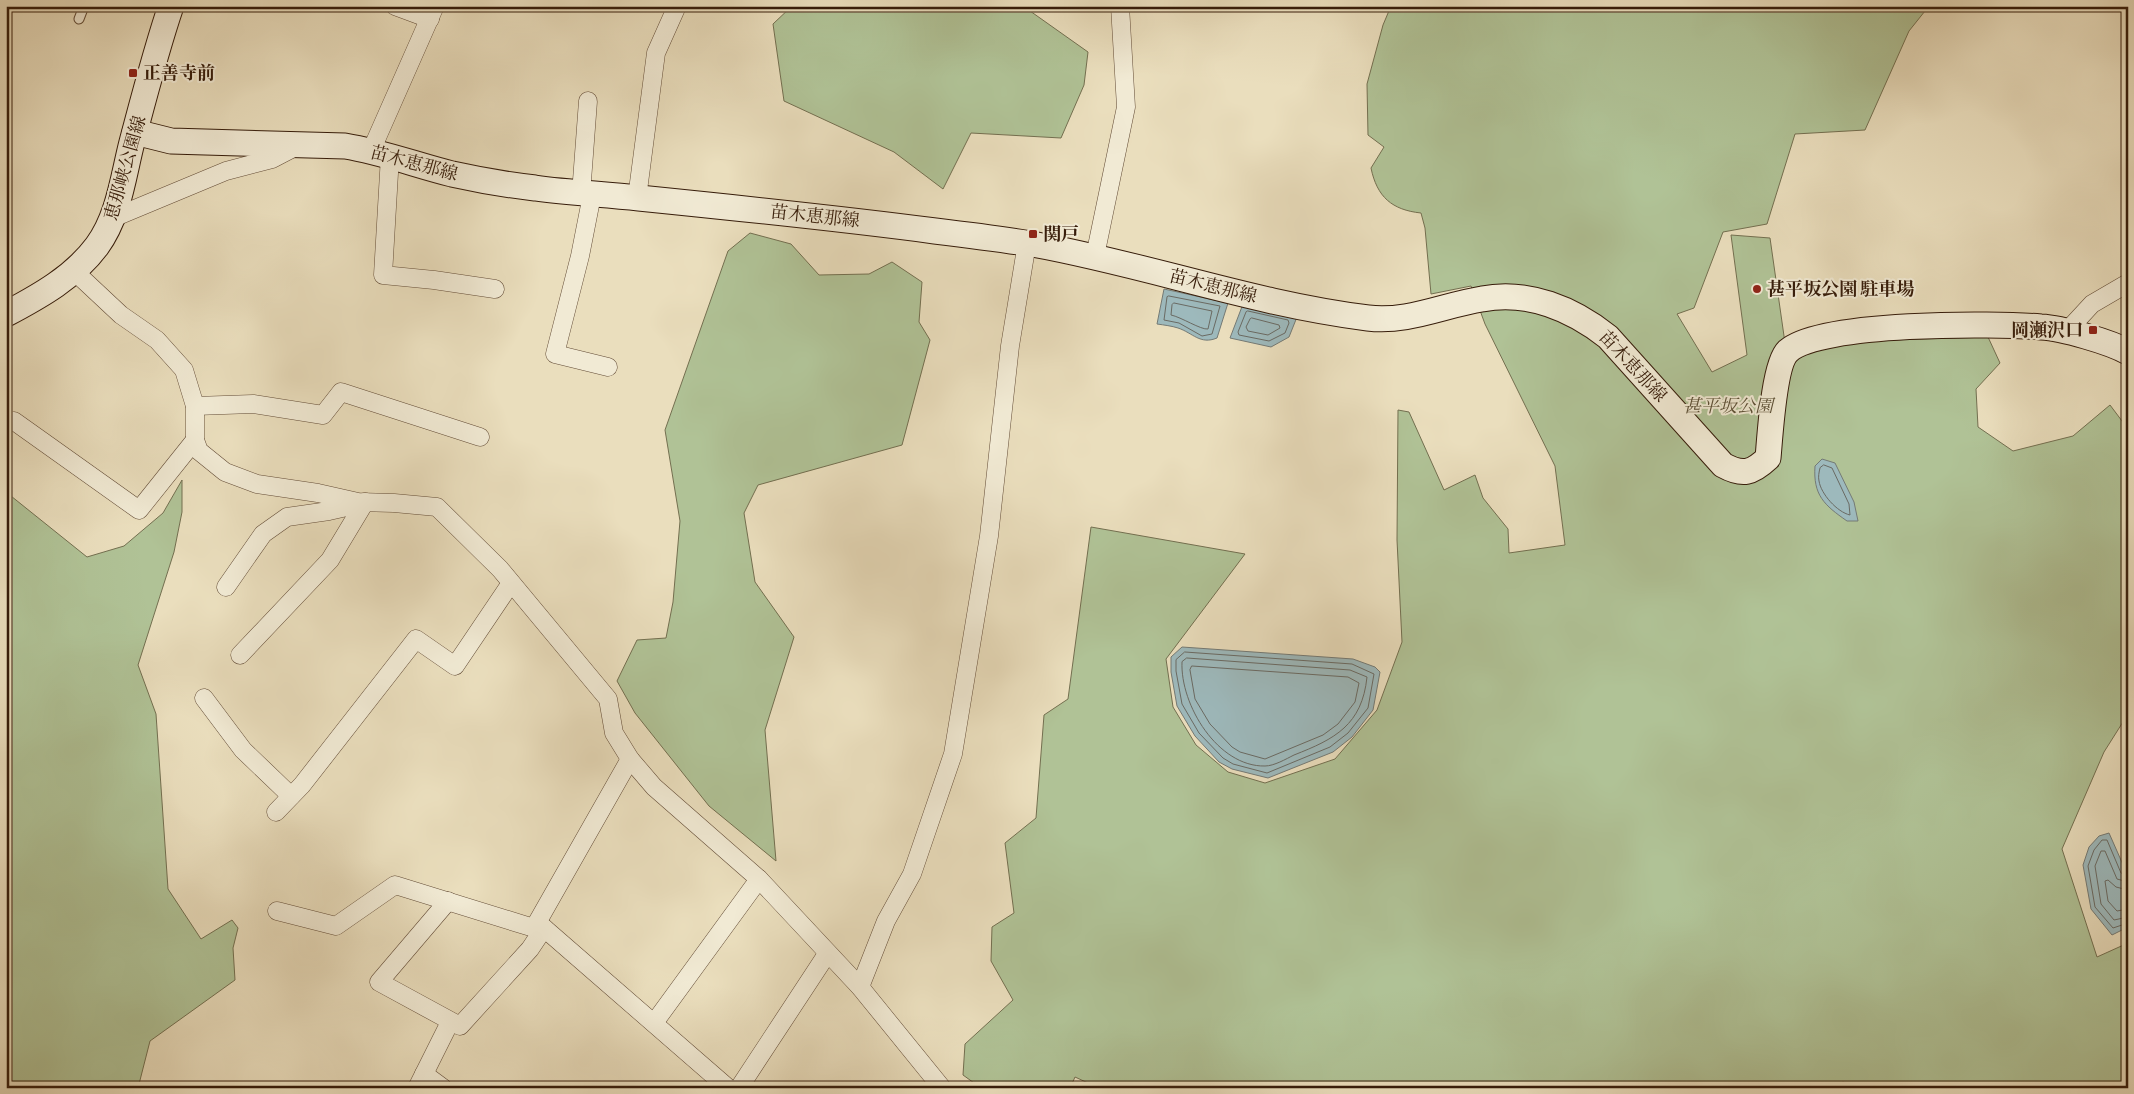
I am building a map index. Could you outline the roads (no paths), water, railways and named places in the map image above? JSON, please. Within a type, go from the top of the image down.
[{"type":"main road","name":"恵那峡公園線","points":[[6,314],[51,289],[74,271],[97,246],[113,218],[171,6]]},
{"type":"main road","name":"苗木恵那線","points":[[135,132],[171,141],[345,146],[381,153],[453,174],[531,188],[822,216],[1027,243],[1095,256],[1242,294],[1321,312],[1384,320],[1432,312],[1483,298],[1510,297],[1552,304],[1586,320],[1608,337],[1723,465],[1734,471],[1748,472],[1758,467],[1768,458],[1779,367],[1787,351],[1802,343],[1834,333],[1908,327],[2042,326],[2067,331],[2128,352]]},
{"type":"street","points":[[395,6],[432,12],[381,153],[383,275],[495,289]]},
{"type":"street","points":[[637,198],[656,53],[677,6]]},
{"type":"street","points":[[1095,256],[1126,107],[1120,6]]},
{"type":"street","points":[[588,101],[587,194],[580,256],[555,354],[608,367]]},
{"type":"street","points":[[113,218],[226,171],[272,159],[298,146]]},
{"type":"street","points":[[860,987],[886,920],[912,874],[953,754],[989,536],[1010,346],[1027,243]]},
{"type":"street","points":[[74,271],[121,315],[157,340],[184,370],[195,406],[195,440],[199,452],[225,472],[257,484],[318,492],[365,502],[437,507],[511,583],[608,699],[614,733],[630,759],[654,787],[759,879],[827,954],[860,987],[942,1088]]},
{"type":"street","points":[[2067,331],[2092,304],[2128,283]]},
{"type":"street","points":[[195,406],[253,404],[323,415],[341,392],[480,437]]},
{"type":"street","points":[[14,421],[139,510],[195,440]]},
{"type":"street","points":[[226,587],[263,534],[287,517],[329,511],[365,502]]},
{"type":"street","points":[[240,656],[330,560],[365,502]]},
{"type":"street","points":[[276,812],[291,796],[416,639],[456,666],[511,583]]},
{"type":"street","points":[[204,698],[244,750],[291,796]]},
{"type":"street","points":[[448,901],[379,982],[460,1026],[530,950],[539,928],[630,759]]},
{"type":"street","points":[[654,1022],[759,879]]},
{"type":"street","points":[[277,911],[336,926],[395,885],[539,928],[654,1022],[728,1088]]},
{"type":"street","points":[[739,1088],[827,954]]},
{"type":"street","points":[[443,1088],[420,1081],[450,1022]]},
{"type":"lane","points":[[80,19],[84,6]]},
{"type":"water","points":[[1164,289],[1228,303],[1217,338],[1211,340],[1201,339],[1178,328],[1157,324]]},
{"type":"water","points":[[1243,304],[1297,317],[1289,337],[1271,347],[1230,338]]},
{"type":"water","points":[[1822,459],[1835,463],[1854,502],[1858,521],[1847,521],[1826,504],[1818,492],[1815,466]]},
{"type":"water","points":[[1182,647],[1353,659],[1375,667],[1380,672],[1373,710],[1352,737],[1333,752],[1268,778],[1232,769],[1219,762],[1195,736],[1177,706],[1171,672],[1171,657]]},
{"type":"water","points":[[2109,833],[2128,876],[2128,927],[2112,935],[2091,909],[2083,865],[2089,847],[2099,836]]},
{"type":"place","name":"正善寺前","points":[[133,73]]},
{"type":"place","name":"関戸","points":[[1033,234]]},
{"type":"place","name":"甚平坂公園 駐車場","points":[[1757,289]]},
{"type":"place","name":"岡瀬沢口","points":[[2093,330]]},
{"type":"park label","name":"甚平坂公園","points":[[1728,406]]}]
